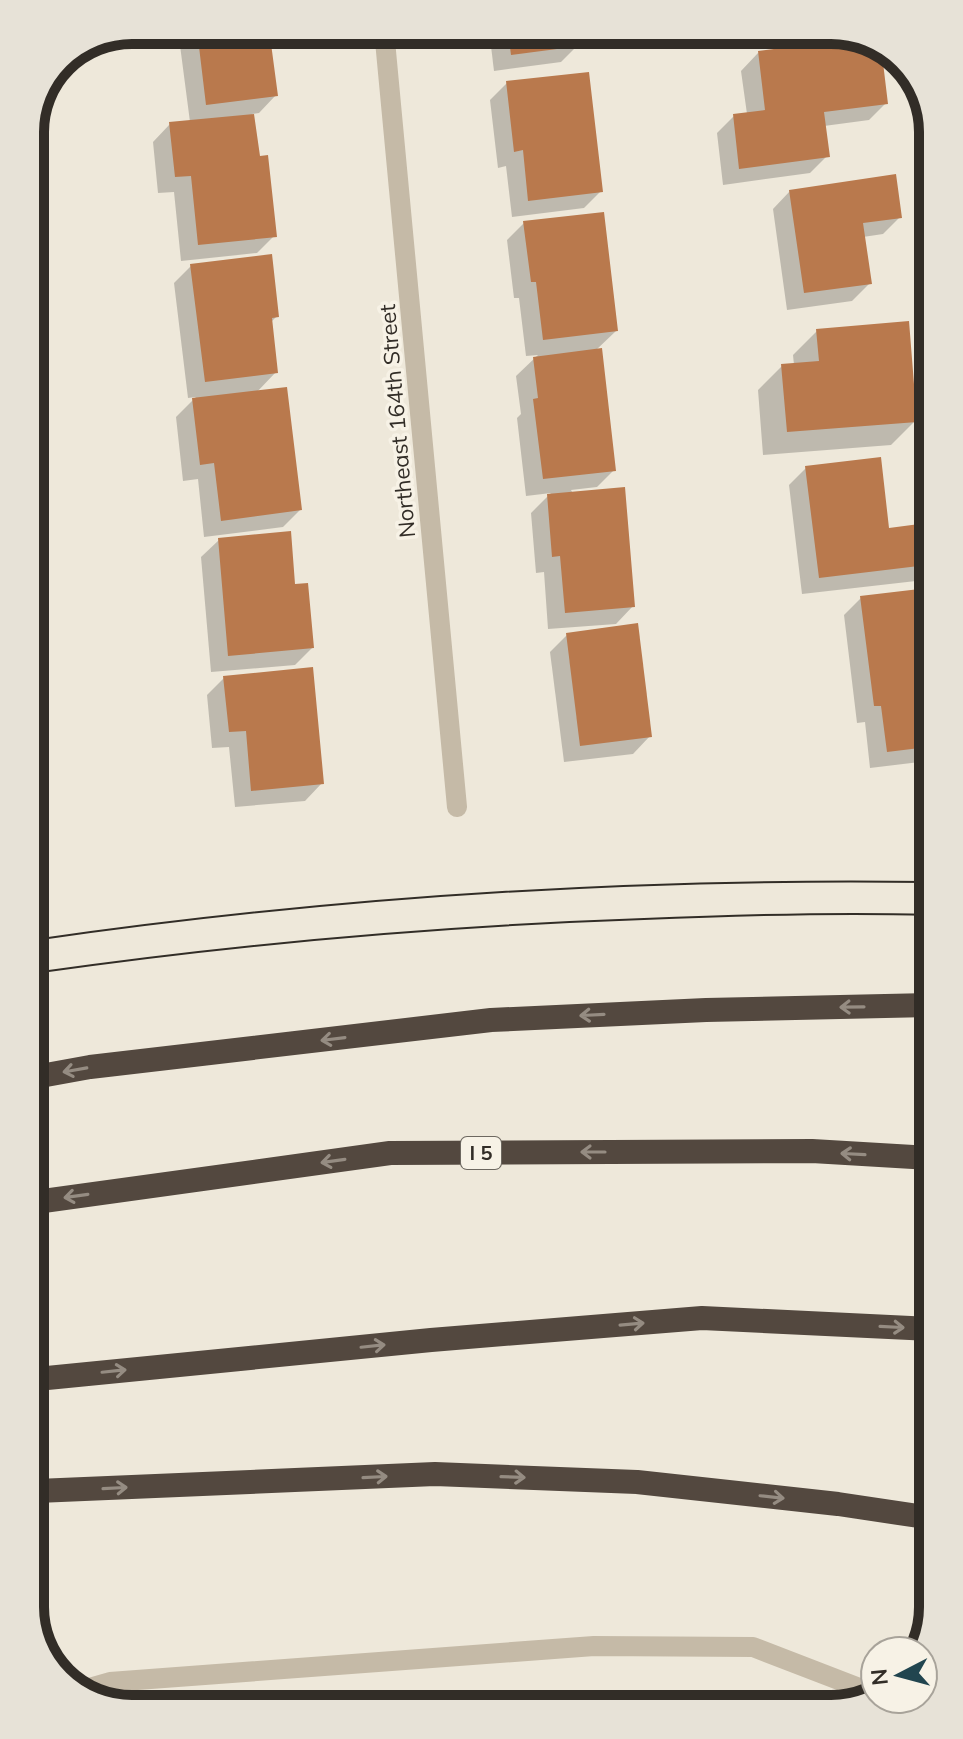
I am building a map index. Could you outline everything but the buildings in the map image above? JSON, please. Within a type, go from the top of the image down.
[{"type":"highway","points":[[44,1075],[90,1067],[491,1020],[706,1010],[919,1005]]},
{"type":"highway","name":"I 5","points":[[44,1201],[390,1153],[812,1151],[919,1157]]},
{"type":"highway","points":[[44,1378],[702,1318],[919,1328]]},
{"type":"highway","points":[[44,1491],[435,1474],[637,1482],[919,1516]]},
{"type":"street","name":"Northeast 164th Street","points":[[385,44],[457,807]]},
{"type":"street","points":[[94,1686],[110,1682],[610,1646],[753,1647],[859,1688]]},
{"type":"tram line","points":[[44,939],[257,912],[481,893],[705,883],[919,882]]},
{"type":"tram line","points":[[44,972],[262,945],[491,926],[751,915],[919,915]]}]
